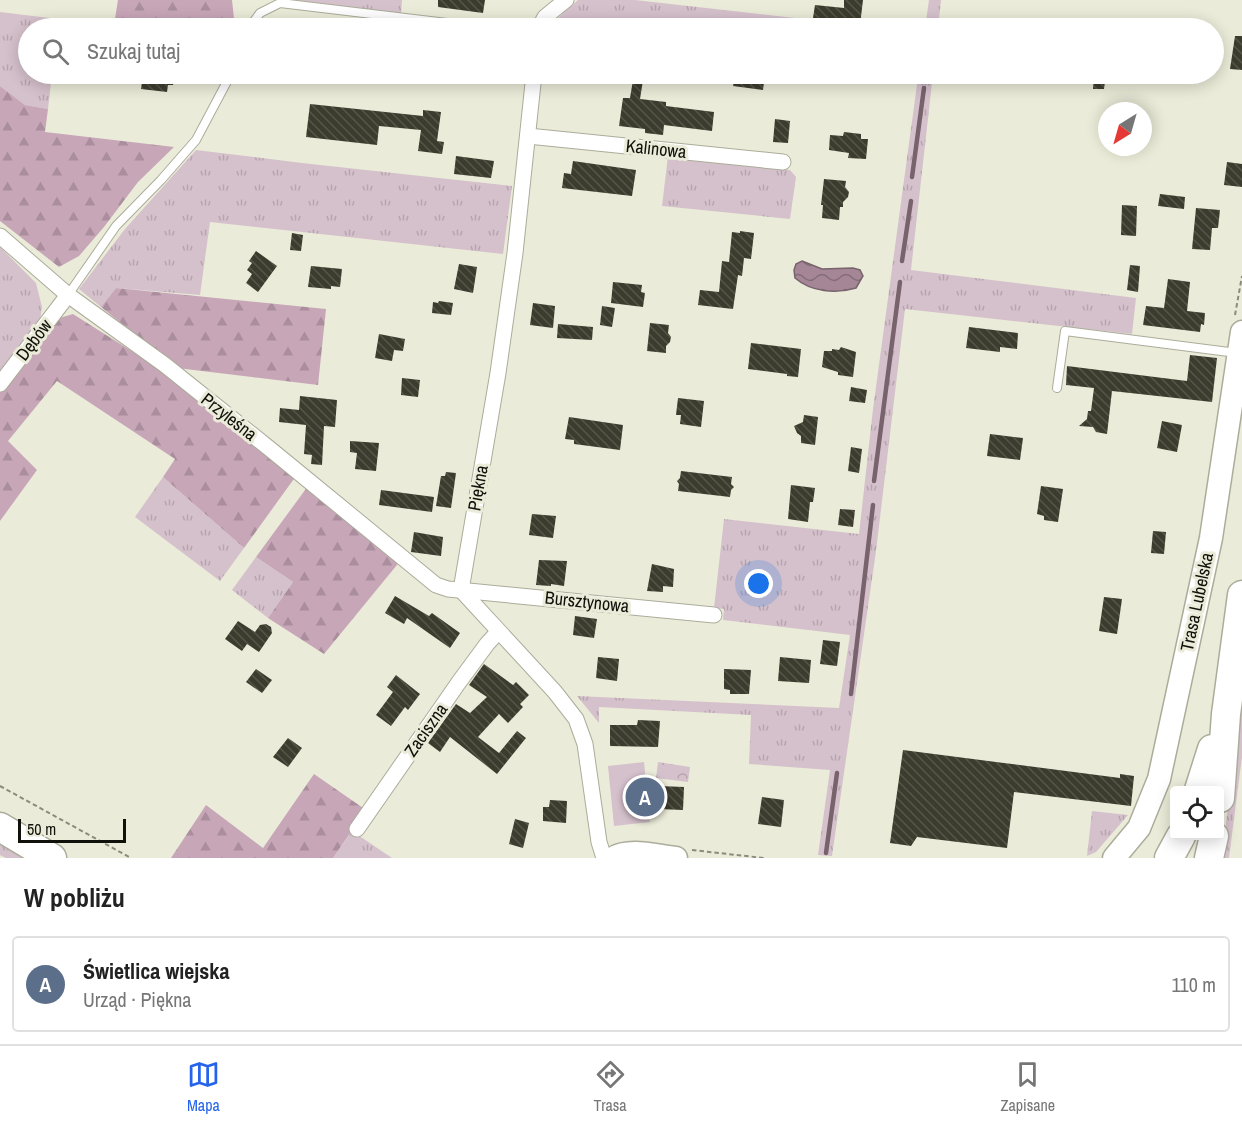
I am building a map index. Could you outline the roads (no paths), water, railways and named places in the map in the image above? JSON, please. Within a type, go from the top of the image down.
[{"type":"highway","points":[[1221,786],[1226,714],[1242,595]]},
{"type":"highway","points":[[1200,786],[1226,714]]},
{"type":"highway","points":[[0,827],[52,858]]},
{"type":"highway","points":[[1169,858],[1179,840]]},
{"type":"highway","points":[[1209,858],[1213,840]]},
{"type":"street","points":[[544,18],[566,0]]},
{"type":"street","name":"Piękna","points":[[461,590],[498,373],[533,84]]},
{"type":"street","name":"Kalinowa","points":[[528,136],[783,162]]},
{"type":"street","name":"Przyleśna","points":[[0,236],[68,295],[165,365],[436,585],[461,590]]},
{"type":"street","name":"Dębów","points":[[0,384],[68,295]]},
{"type":"street","name":"Trasa Lubelska","points":[[1114,858],[1139,828],[1159,779],[1211,538],[1240,343]]},
{"type":"street","points":[[461,590],[555,692],[569,709],[581,730],[599,842],[604,858]]},
{"type":"street","name":"Bursztynowa","points":[[461,590],[714,615]]},
{"type":"street","name":"Zaciszna","points":[[357,830],[480,654],[498,632]]},
{"type":"street","points":[[613,858],[632,853],[676,858]]},
{"type":"lane","points":[[256,18],[269,7],[279,3],[405,18]]},
{"type":"lane","points":[[68,295],[116,226],[196,140],[226,84]]},
{"type":"lane","points":[[1057,388],[1065,331],[1240,343]]},
{"type":"water","points":[[802,261],[822,269],[853,268],[860,270],[863,276],[856,288],[840,291],[816,289],[795,278],[796,264]]},
{"type":"waterway","points":[[912,177],[924,88]]},
{"type":"waterway","points":[[902,261],[911,201]]},
{"type":"waterway","points":[[874,481],[900,282]]},
{"type":"waterway","points":[[851,694],[873,505]]},
{"type":"waterway","points":[[826,853],[837,773]]},
{"type":"place","name":"Świetlica wiejska","points":[[645,797]]}]
